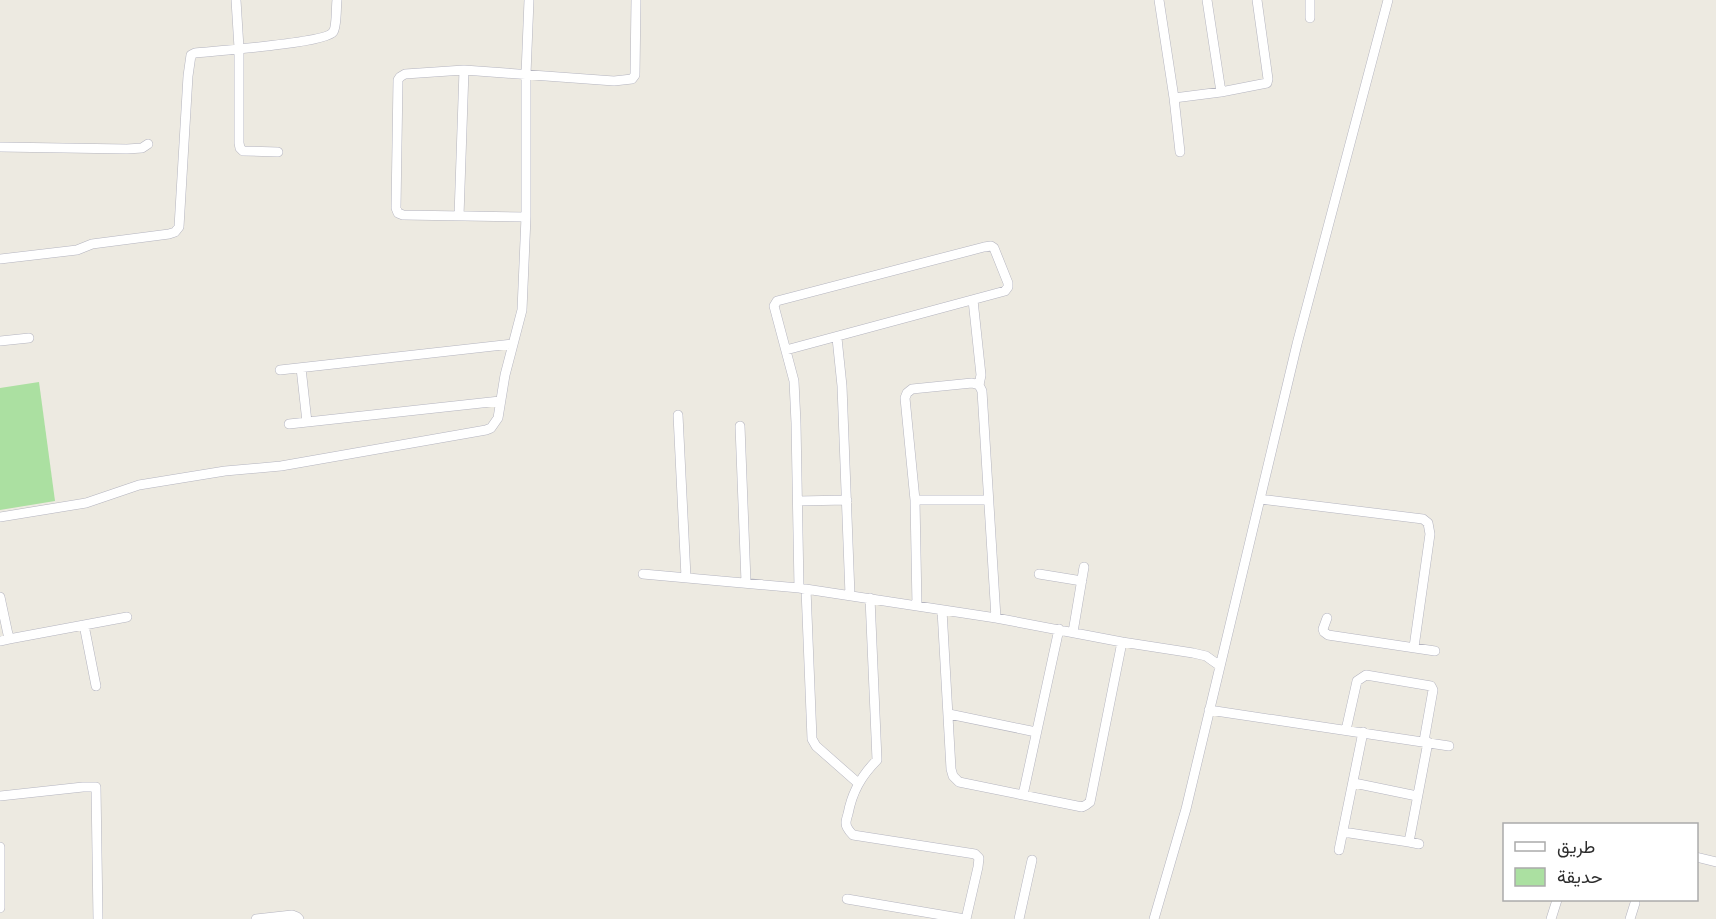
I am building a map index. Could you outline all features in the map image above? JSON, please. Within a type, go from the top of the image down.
[{"type":"street","points":[[236,0],[239,48],[238,143],[243,151],[278,152]]},
{"type":"street","points":[[0,259],[77,250],[92,244],[169,234],[176,231],[179,227],[191,55],[328,37],[333,33],[337,0]]},
{"type":"street","points":[[0,517],[86,503],[139,485],[225,471],[281,466],[491,428],[498,418],[522,310],[526,217],[526,74],[529,0]]},
{"type":"street","points":[[526,217],[403,215],[398,213],[396,208],[398,80],[405,74],[464,70],[614,81],[632,79],[635,75],[636,0]]},
{"type":"street","points":[[1159,0],[1180,152]]},
{"type":"street","points":[[1208,0],[1221,92]]},
{"type":"street","points":[[1174,98],[1263,85],[1268,82],[1257,0]]},
{"type":"street","points":[[1310,0],[1310,18]]},
{"type":"street","points":[[1154,919],[1186,809],[1297,344],[1388,0]]},
{"type":"street","points":[[459,216],[464,70]]},
{"type":"street","points":[[0,147],[128,149],[142,148],[148,144]]},
{"type":"street","points":[[786,350],[1005,291],[1008,282],[992,246],[777,301],[774,305],[794,381],[802,588],[812,739],[816,746],[858,783]]},
{"type":"street","points":[[973,300],[981,375],[979,385],[982,391],[996,618]]},
{"type":"street","points":[[0,341],[29,338]]},
{"type":"street","points":[[837,338],[842,386],[850,595]]},
{"type":"street","points":[[280,370],[513,344]]},
{"type":"street","points":[[301,368],[307,422]]},
{"type":"street","points":[[917,606],[915,500],[905,398],[912,389],[972,383],[979,385]]},
{"type":"street","points":[[289,424],[500,401]]},
{"type":"street","points":[[678,415],[686,577]]},
{"type":"street","points":[[740,426],[746,582]]},
{"type":"street","points":[[1260,499],[1423,519],[1428,523],[1430,534],[1414,647]]},
{"type":"street","points":[[798,501],[846,500]]},
{"type":"street","points":[[915,500],[988,500]]},
{"type":"street","points":[[1073,632],[1084,567]]},
{"type":"street","points":[[643,574],[802,588],[996,618],[1200,654],[1220,666]]},
{"type":"street","points":[[1039,574],[1082,581]]},
{"type":"street","points":[[0,597],[4,640],[127,617]]},
{"type":"street","points":[[847,899],[965,919],[979,858],[975,855],[853,835],[848,830],[846,824],[851,800],[858,783],[868,768],[877,760],[870,598]]},
{"type":"street","points":[[942,610],[953,776],[959,782],[1082,807],[1090,802],[1122,642]]},
{"type":"street","points":[[1327,618],[1323,629],[1328,635],[1435,651]]},
{"type":"street","points":[[84,625],[96,686]]},
{"type":"street","points":[[1023,795],[1059,629]]},
{"type":"street","points":[[1343,832],[1414,843],[1417,796],[1433,690],[1431,686],[1366,675],[1357,681],[1346,730]]},
{"type":"street","points":[[1209,710],[1449,746]]},
{"type":"street","points":[[949,714],[1036,732]]},
{"type":"street","points":[[1339,850],[1363,732]]},
{"type":"street","points":[[1354,783],[1417,796]]},
{"type":"street","points":[[0,796],[96,787],[98,919]]},
{"type":"street","points":[[0,847],[0,908]]},
{"type":"street","points":[[1698,858],[1716,862]]},
{"type":"street","points":[[1019,919],[1032,860]]},
{"type":"street","points":[[1551,919],[1557,901]]},
{"type":"street","points":[[1630,919],[1635,903]]},
{"type":"street","points":[[256,919],[292,915],[299,919]]},
{"type":"green space","points":[[39,382],[55,501],[0,510],[0,388]]}]
